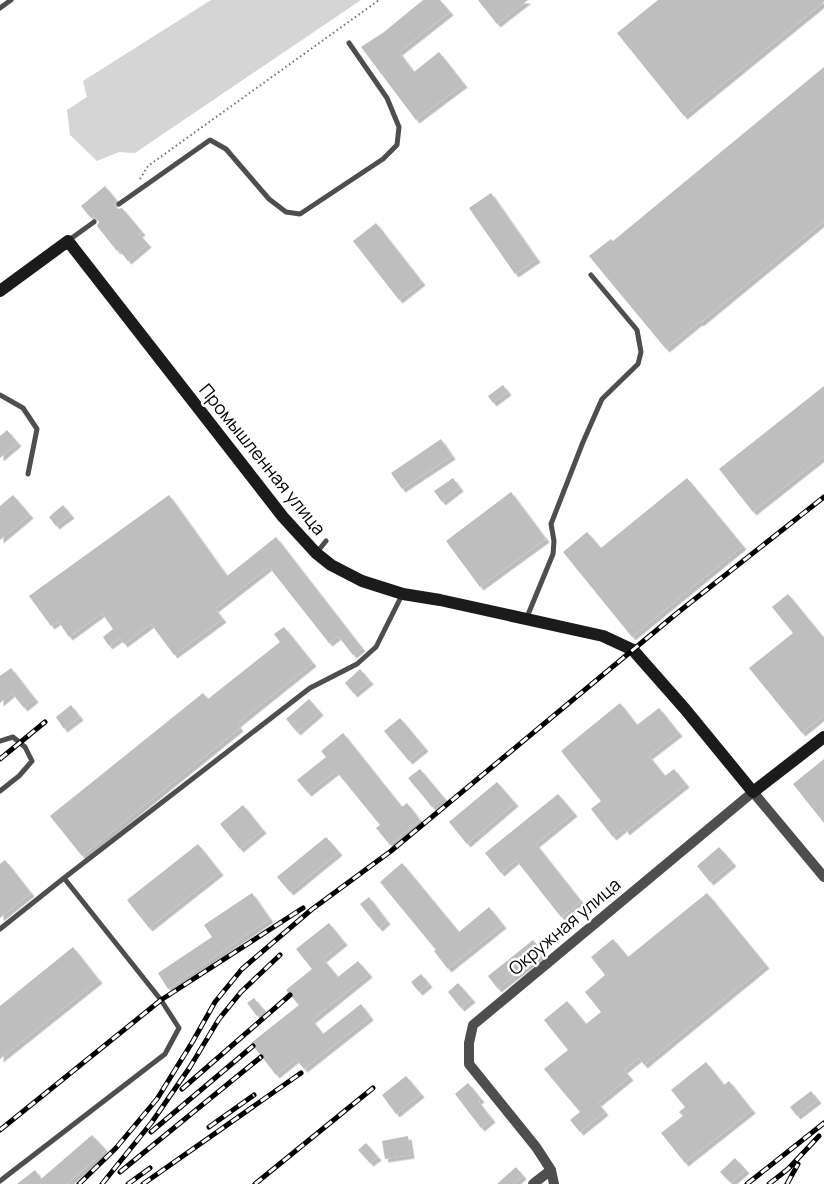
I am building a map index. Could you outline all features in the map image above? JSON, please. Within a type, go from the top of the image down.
[{"type":"street","points":[[0,291],[68,241]]},
{"type":"street","name":"Промышленная улица","points":[[68,241],[284,518],[316,553],[362,582],[403,594],[603,636],[633,650],[753,792]]},
{"type":"street","name":"Окружная улица","points":[[554,1184],[551,1170],[536,1147],[470,1064],[469,1043],[473,1024],[753,792],[824,737]]},
{"type":"street","points":[[753,792],[824,877]]},
{"type":"street","points":[[533,1184],[551,1170]]},
{"type":"lane","points":[[0,8],[11,0]]},
{"type":"lane","points":[[119,204],[210,140],[226,149],[269,199],[286,212],[300,214],[383,159],[397,145],[399,127],[387,98],[349,43]]},
{"type":"lane","points":[[68,241],[94,222]]},
{"type":"lane","points":[[526,619],[553,554],[554,541],[551,524],[583,442],[602,399],[638,364],[641,352],[637,330],[591,275]]},
{"type":"lane","points":[[0,395],[23,408],[37,429],[28,474]]},
{"type":"lane","points":[[316,553],[326,541]]},
{"type":"lane","points":[[0,929],[310,688],[357,664],[376,647],[403,594]]},
{"type":"lane","points":[[0,741],[13,737],[25,747],[32,761],[19,776],[0,791]]},
{"type":"lane","points":[[0,1181],[165,1054],[179,1029],[161,1000],[64,878]]},
{"type":"path","points":[[137,183],[148,166],[379,0]]},
{"type":"shaded area","points":[[211,0],[361,0],[135,153],[119,152],[97,161],[70,135],[67,110],[87,97],[83,81]]},
{"type":"building","points":[[423,0],[440,0],[450,12],[399,52],[414,72],[439,52],[464,84],[416,120],[361,47],[384,32]]},
{"type":"building","points":[[478,0],[528,0],[497,24]]},
{"type":"building","points":[[658,0],[824,0],[824,2],[684,116],[617,33]]},
{"type":"building","points":[[824,67],[824,221],[666,349],[589,256],[611,239],[613,241]]},
{"type":"building","points":[[105,186],[116,200],[115,207],[122,208],[142,232],[139,234],[148,244],[128,261],[97,226],[98,219],[91,218],[81,206]]},
{"type":"building","points":[[491,193],[537,259],[515,274],[469,208]]},
{"type":"building","points":[[376,223],[422,282],[399,300],[353,241]]},
{"type":"building","points":[[503,385],[508,392],[493,403],[488,396]]},
{"type":"building","points":[[824,386],[824,456],[753,512],[719,469]]},
{"type":"building","points":[[7,430],[18,443],[0,458],[0,436]]},
{"type":"building","points":[[441,439],[452,456],[402,489],[391,473]]},
{"type":"building","points":[[453,478],[460,488],[442,502],[434,491]]},
{"type":"building","points":[[687,478],[743,546],[632,637],[563,552],[587,532],[601,548]]},
{"type":"building","points":[[511,492],[546,539],[480,587],[446,541]]},
{"type":"building","points":[[13,495],[30,515],[0,540],[0,506]]},
{"type":"building","points":[[169,495],[227,576],[276,537],[362,648],[353,655],[338,636],[329,643],[269,567],[215,609],[223,619],[174,655],[151,624],[124,644],[120,638],[109,646],[103,637],[113,629],[102,613],[69,637],[58,621],[51,626],[29,596]]},
{"type":"building","points":[[63,505],[71,515],[56,526],[49,517]]},
{"type":"building","points":[[788,594],[824,638],[824,715],[802,733],[749,668],[793,633],[772,607]]},
{"type":"building","points":[[284,627],[313,663],[237,724],[240,728],[82,856],[50,816],[203,693],[208,699],[280,642],[274,634]]},
{"type":"building","points":[[11,668],[35,699],[24,708],[12,693],[0,703],[0,676]]},
{"type":"building","points":[[360,669],[370,681],[354,694],[345,683]]},
{"type":"building","points":[[309,699],[320,712],[297,732],[286,719]]},
{"type":"building","points":[[620,703],[637,725],[659,708],[679,733],[649,756],[665,776],[674,769],[686,784],[626,832],[624,828],[613,837],[591,809],[601,801],[561,751]]},
{"type":"building","points":[[71,705],[80,717],[64,729],[56,717]]},
{"type":"building","points":[[400,718],[425,748],[409,761],[384,731]]},
{"type":"building","points":[[343,733],[402,807],[407,803],[420,820],[390,845],[376,828],[380,825],[336,771],[308,793],[297,780],[326,757],[321,751]]},
{"type":"building","points":[[824,759],[824,823],[793,784]]},
{"type":"building","points":[[420,769],[444,798],[432,807],[408,778]]},
{"type":"building","points":[[497,782],[515,803],[467,844],[449,822]]},
{"type":"building","points":[[558,794],[574,813],[536,844],[581,901],[561,917],[516,860],[501,873],[485,853]]},
{"type":"building","points":[[243,805],[263,830],[240,849],[220,824]]},
{"type":"building","points":[[326,837],[339,852],[290,892],[277,877]]},
{"type":"building","points":[[198,844],[220,872],[149,928],[127,900]]},
{"type":"building","points":[[719,847],[733,863],[710,882],[697,866]]},
{"type":"building","points":[[5,860],[31,893],[0,918],[0,864]]},
{"type":"building","points":[[402,863],[459,932],[489,907],[503,925],[448,969],[434,951],[436,950],[380,882]]},
{"type":"building","points":[[252,893],[270,919],[168,989],[158,973],[212,937],[204,925]]},
{"type":"building","points":[[707,893],[766,965],[644,1065],[639,1058],[624,1070],[630,1077],[598,1103],[605,1112],[580,1132],[570,1120],[580,1112],[544,1069],[568,1050],[544,1020],[567,1001],[586,1024],[601,1012],[585,992],[605,975],[591,957],[613,939],[628,957]]},
{"type":"building","points":[[369,897],[387,921],[379,928],[360,904]]},
{"type":"building","points":[[329,923],[344,942],[323,959],[338,977],[358,961],[369,974],[312,1020],[323,1034],[361,1004],[370,1017],[304,1069],[296,1059],[276,1075],[251,1043],[299,1005],[286,990],[312,969],[296,949]]},
{"type":"building","points":[[533,940],[544,953],[498,989],[488,976]]},
{"type":"building","points":[[73,947],[99,980],[0,1059],[0,1006]]},
{"type":"building","points":[[421,974],[429,984],[419,992],[411,982]]},
{"type":"building","points":[[458,983],[472,999],[461,1008],[448,992]]},
{"type":"building","points":[[254,998],[264,1010],[257,1016],[247,1003]]},
{"type":"building","points":[[706,1062],[724,1085],[729,1081],[752,1110],[685,1163],[661,1133],[683,1116],[679,1112],[685,1107],[671,1090]]},
{"type":"building","points":[[406,1076],[421,1094],[396,1114],[382,1095]]},
{"type":"building","points":[[468,1083],[481,1099],[478,1101],[492,1119],[481,1128],[455,1094]]},
{"type":"building","points":[[811,1091],[818,1100],[797,1116],[790,1107]]},
{"type":"building","points":[[92,1135],[106,1150],[67,1184],[17,1184],[35,1170],[41,1179]]},
{"type":"building","points":[[408,1136],[411,1155],[385,1159],[382,1141]]},
{"type":"building","points":[[366,1143],[378,1157],[370,1163],[358,1150]]},
{"type":"building","points":[[735,1158],[746,1170],[731,1183],[720,1172]]},
{"type":"building","points":[[516,1167],[523,1176],[514,1184],[497,1184]]},
{"type":"railway","points":[[79,1184],[116,1148],[157,1099],[215,1002],[242,969],[311,910],[391,851],[676,614],[824,497]]},
{"type":"railway","points":[[0,759],[45,722]]},
{"type":"railway","points":[[0,1130],[161,1000],[303,908]]},
{"type":"railway","points":[[102,1184],[152,1122],[190,1067],[219,1019],[241,992],[280,955]]},
{"type":"railway","points":[[182,1089],[290,995]]},
{"type":"railway","points":[[151,1132],[253,1046]]},
{"type":"railway","points":[[120,1172],[261,1057]]},
{"type":"railway","points":[[143,1184],[301,1073]]},
{"type":"railway","points":[[255,1184],[373,1088]]},
{"type":"railway","points":[[209,1127],[254,1095]]},
{"type":"railway","points":[[747,1184],[824,1123]]},
{"type":"railway","points":[[769,1184],[788,1169],[819,1136]]},
{"type":"railway","points":[[787,1184],[798,1164]]},
{"type":"railway","points":[[128,1184],[150,1168]]}]
